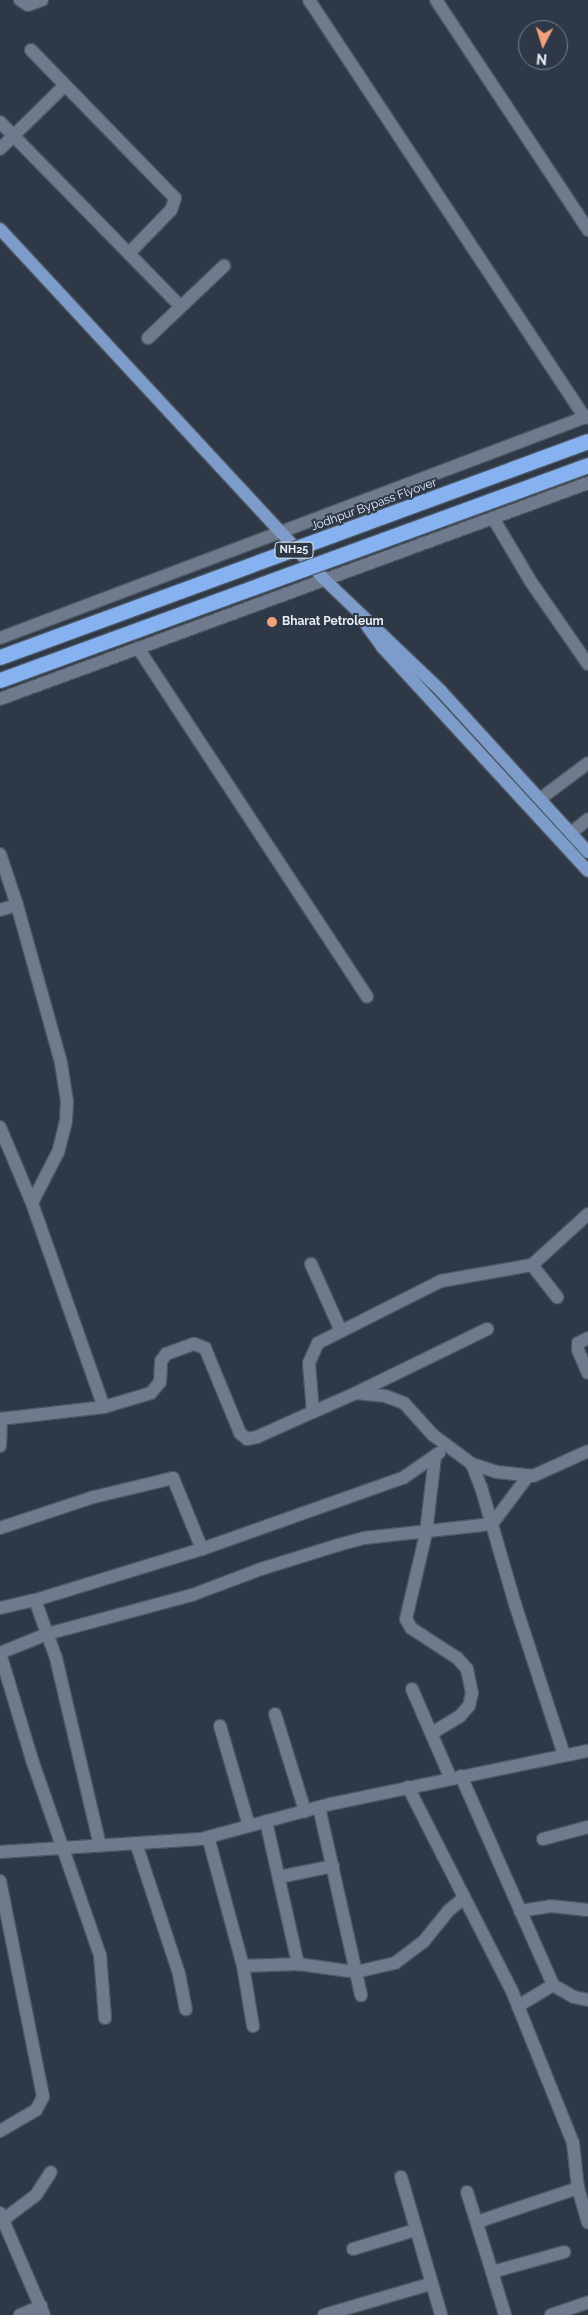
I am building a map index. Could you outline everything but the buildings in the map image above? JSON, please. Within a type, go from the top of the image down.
[{"type":"highway","name":"Jodhpur Bypass Flyover","points":[[0,657],[588,441]]},
{"type":"highway","name":"NH25","points":[[0,680],[588,465]]},
{"type":"main road","points":[[1,231],[284,533],[324,579],[401,650],[588,852]]},
{"type":"main road","points":[[359,613],[382,647],[588,871]]},
{"type":"street","points":[[20,0],[28,4],[42,0]]},
{"type":"street","points":[[0,638],[284,533],[586,417],[309,0]]},
{"type":"street","points":[[436,0],[588,230]]},
{"type":"street","points":[[31,50],[175,198],[171,210],[129,254]]},
{"type":"street","points":[[0,149],[64,86]]},
{"type":"street","points":[[0,122],[180,306]]},
{"type":"street","points":[[148,338],[224,266]]},
{"type":"street","points":[[0,699],[588,483]]},
{"type":"street","points":[[493,518],[531,582],[588,664]]},
{"type":"street","points":[[138,648],[368,997]]},
{"type":"street","points":[[540,799],[587,765]]},
{"type":"street","points":[[571,833],[588,819]]},
{"type":"street","points":[[0,854],[17,905],[61,1063],[67,1101],[66,1121],[58,1152],[32,1203]]},
{"type":"street","points":[[0,910],[17,905]]},
{"type":"street","points":[[0,1128],[32,1203],[104,1407]]},
{"type":"street","points":[[313,1412],[309,1363],[318,1343],[442,1281],[532,1265],[588,1214]]},
{"type":"street","points":[[311,1264],[341,1331]]},
{"type":"street","points":[[532,1265],[557,1297]]},
{"type":"street","points":[[0,1446],[0,1419],[104,1407],[154,1391],[160,1382],[161,1361],[166,1354],[194,1344],[206,1348],[242,1436],[252,1439],[356,1393],[487,1330]]},
{"type":"street","points":[[588,1338],[578,1343],[578,1350],[588,1373]]},
{"type":"street","points":[[356,1393],[385,1396],[404,1403],[446,1447],[472,1464],[528,1476],[554,1469],[588,1451]]},
{"type":"street","points":[[0,1608],[35,1600],[202,1549],[403,1478],[446,1447]]},
{"type":"street","points":[[432,1733],[460,1716],[469,1706],[472,1693],[467,1669],[457,1658],[411,1628],[406,1620],[426,1533],[435,1456]]},
{"type":"street","points":[[472,1464],[564,1755]]},
{"type":"street","points":[[105,2018],[100,1955],[65,1847],[33,1763],[0,1653],[47,1634],[192,1596],[261,1569],[364,1538],[426,1533],[492,1524],[528,1476]]},
{"type":"street","points":[[0,1528],[94,1496],[173,1478],[202,1549]]},
{"type":"street","points":[[35,1600],[56,1658],[100,1845]]},
{"type":"street","points":[[412,1689],[520,1911],[553,1984],[574,1997],[588,2000]]},
{"type":"street","points":[[275,1714],[305,1811]]},
{"type":"street","points":[[220,1726],[249,1826]]},
{"type":"street","points":[[0,1852],[208,1837],[319,1806],[588,1751]]},
{"type":"street","points":[[408,1787],[518,2006],[573,2144],[578,2188],[588,2223]]},
{"type":"street","points":[[319,1806],[361,1995]]},
{"type":"street","points":[[266,1821],[298,1964]]},
{"type":"street","points":[[543,1839],[588,1827]]},
{"type":"street","points":[[208,1837],[243,1966],[253,2026]]},
{"type":"street","points":[[136,1843],[179,1974],[186,2009]]},
{"type":"street","points":[[279,1877],[333,1866]]},
{"type":"street","points":[[0,1881],[43,2097],[36,2110],[0,2131]]},
{"type":"street","points":[[243,1966],[298,1964],[356,1972],[395,1963],[409,1955],[448,1911],[464,1898]]},
{"type":"street","points":[[520,1911],[550,1906],[588,1910]]},
{"type":"street","points":[[518,2006],[553,1984]]},
{"type":"street","points":[[20,2315],[43,2311],[1,2216],[36,2196],[51,2172]]},
{"type":"street","points":[[401,2177],[430,2284],[441,2315]]},
{"type":"street","points":[[477,2222],[578,2188]]},
{"type":"street","points":[[467,2192],[505,2315]]},
{"type":"street","points":[[353,2248],[415,2230]]},
{"type":"street","points":[[492,2272],[564,2252]]},
{"type":"street","points":[[324,2315],[430,2284]]},
{"type":"street","points":[[551,2315],[588,2302]]},
{"type":"place","name":"Bharat Petroleum","points":[[272,622]]}]
